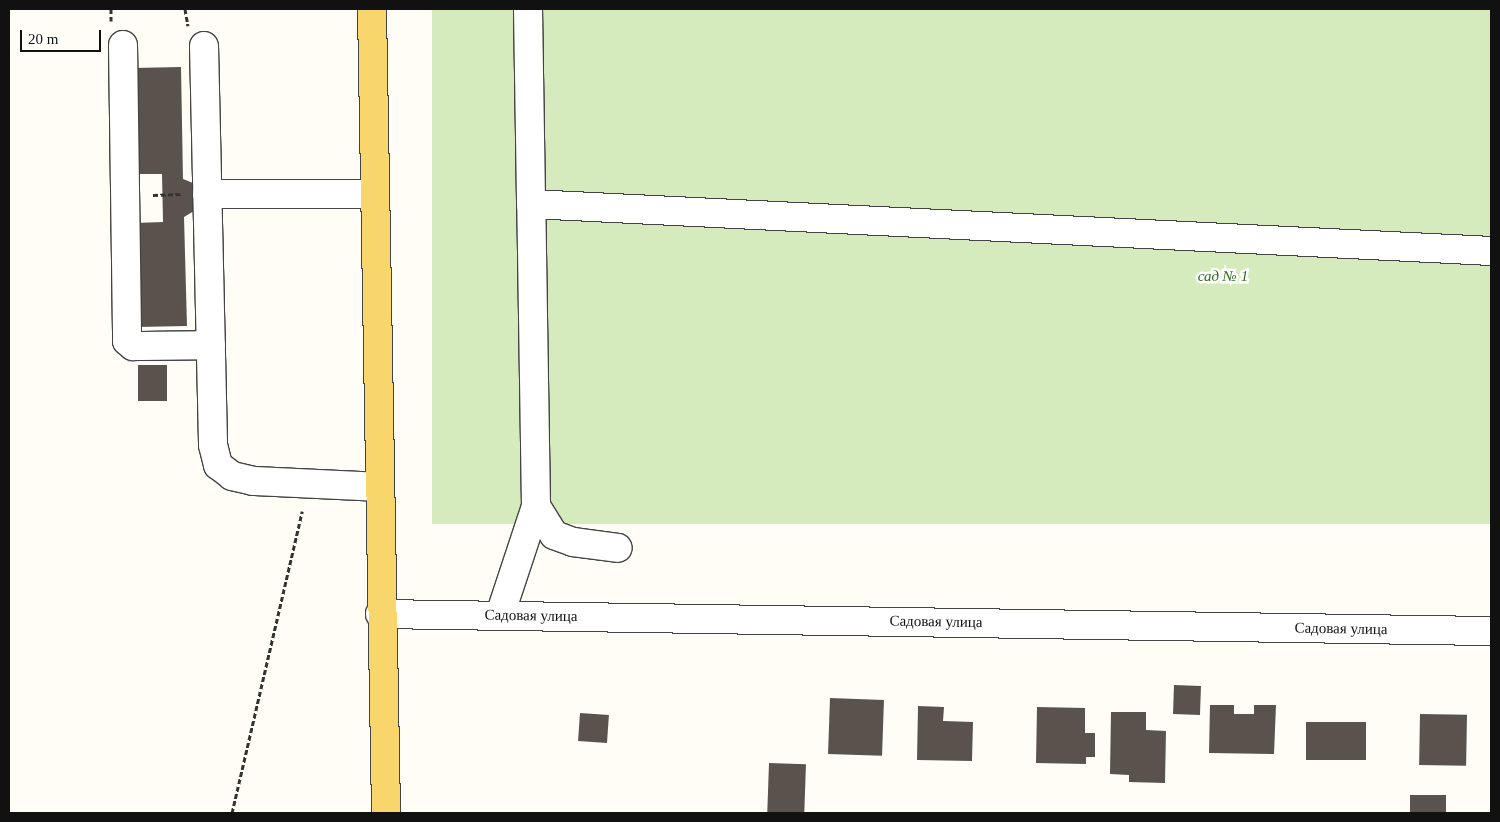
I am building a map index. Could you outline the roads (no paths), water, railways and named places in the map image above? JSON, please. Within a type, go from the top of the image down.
[{"type":"main road","points":[[372,9],[380,614],[386,813]]},
{"type":"street","points":[[500,616],[536,506],[528,9]]},
{"type":"street","points":[[123,45],[127,341],[133,346],[211,345]]},
{"type":"street","points":[[204,46],[213,445],[218,464],[232,476],[253,481],[378,487]]},
{"type":"street","points":[[207,194],[375,194]]},
{"type":"street","points":[[531,204],[1491,250]]},
{"type":"street","points":[[536,506],[554,536],[573,542],[618,548]]},
{"type":"street","name":"Садовая улица","points":[[380,614],[1491,631]]},
{"type":"park label","name":"сад № 1","points":[[1223,277]]}]
